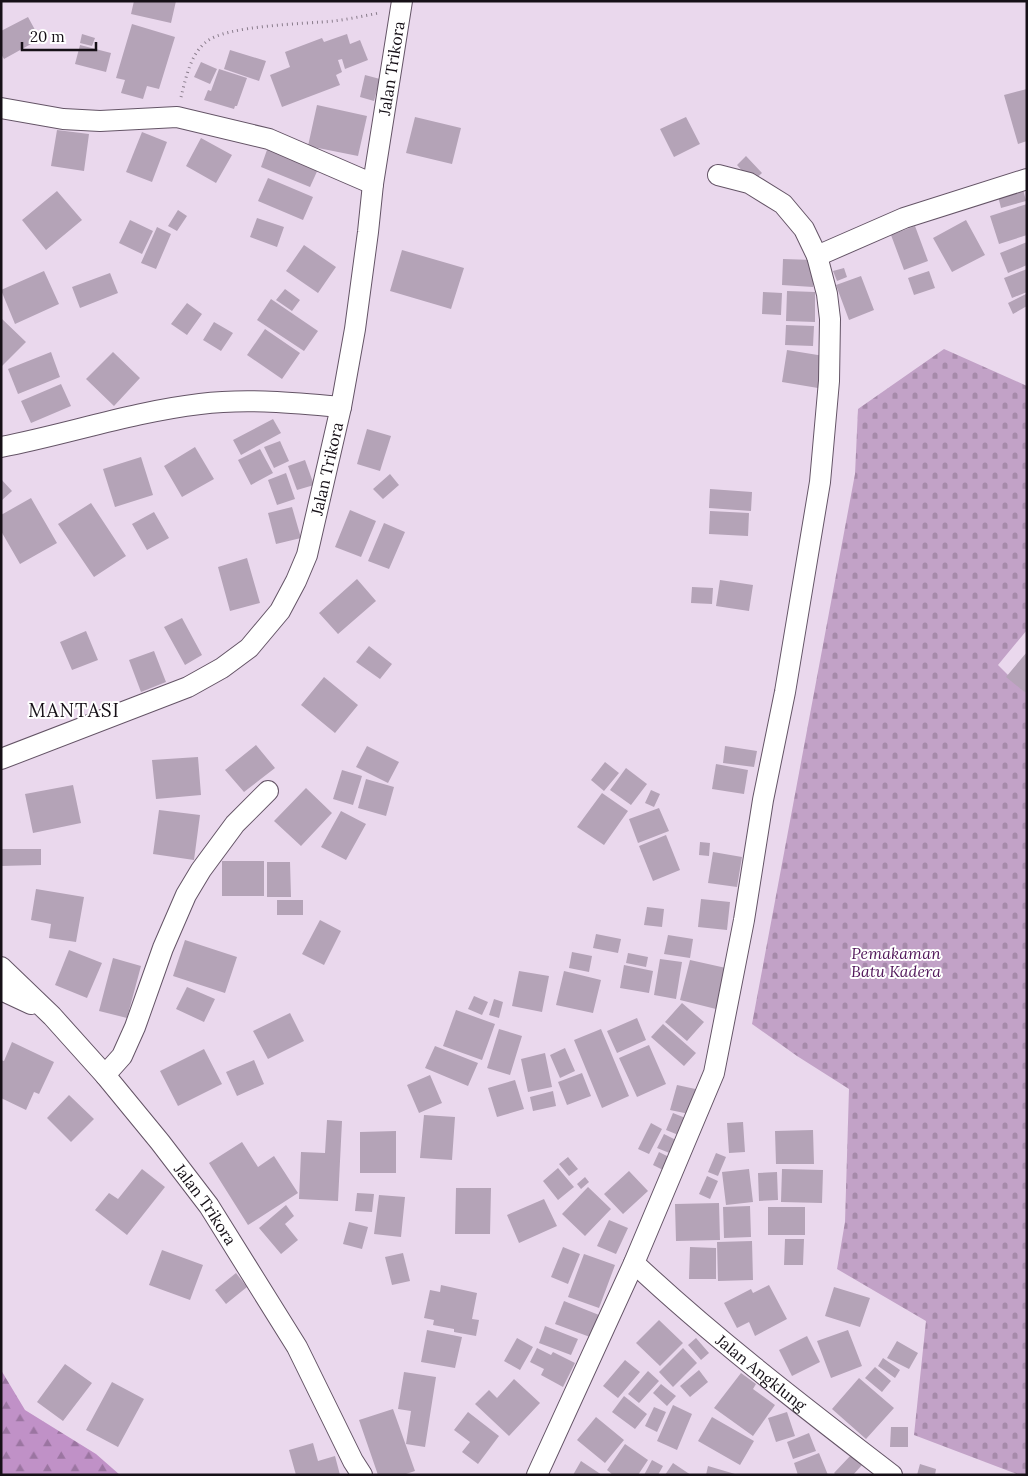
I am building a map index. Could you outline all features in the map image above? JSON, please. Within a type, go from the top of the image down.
[{"type":"street","name":"Jalan Trikora","points":[[1,759],[188,687],[222,668],[249,648],[280,611],[296,581],[307,555],[341,408],[355,329],[373,184],[401,5]]},
{"type":"street","points":[[1,108],[63,119],[100,121],[177,116],[268,139],[373,184]]},
{"type":"street","points":[[537,1475],[634,1263],[714,1073],[744,920],[763,800],[785,692],[820,482],[829,381],[830,319],[817,256],[804,229],[783,204],[749,183],[718,175]]},
{"type":"street","points":[[817,256],[904,218],[1027,179]]},
{"type":"street","points":[[1,447],[158,410],[202,404],[258,400],[341,408]]},
{"type":"street","points":[[105,1076],[122,1056],[135,1027],[163,948],[186,896],[201,870],[235,824],[268,791]]},
{"type":"street","name":"Jalan Trikora","points":[[1,967],[52,1016],[105,1076],[160,1142],[209,1206],[298,1347],[362,1475]]},
{"type":"street","points":[[1,990],[52,1016]]},
{"type":"street","name":"Jalan Angklung","points":[[634,1263],[671,1297],[822,1421],[892,1475]]},
{"type":"path","points":[[177,116],[190,64],[197,51],[206,41],[220,34],[238,30],[336,21],[401,5]]},
{"type":"green space","name":"Pemakaman Batu Kadera","points":[[944,349],[1027,386],[1027,630],[998,665],[1027,694],[1027,1475],[1019,1475],[914,1435],[926,1321],[837,1269],[845,1222],[849,1089],[797,1056],[752,1024],[855,474],[858,409]]},
{"type":"green space","points":[[1,1370],[25,1410],[96,1454],[120,1475],[1,1475]]},
{"type":"building","points":[[134,1],[176,1],[171,23],[131,14]]},
{"type":"building","points":[[28,17],[40,39],[4,59],[1,54],[1,31]]},
{"type":"building","points":[[132,24],[175,37],[159,89],[147,86],[143,99],[121,93],[125,80],[116,78]]},
{"type":"building","points":[[82,34],[95,38],[92,46],[80,43]]},
{"type":"building","points":[[347,34],[350,44],[360,40],[368,60],[345,69],[342,59],[338,60],[342,72],[336,75],[340,85],[282,107],[270,75],[290,67],[285,52],[322,38],[324,42]]},
{"type":"building","points":[[80,45],[111,53],[106,72],[75,64]]},
{"type":"building","points":[[230,50],[266,61],[259,81],[224,69]]},
{"type":"building","points":[[201,62],[217,69],[210,84],[194,77]]},
{"type":"building","points":[[219,69],[247,78],[237,106],[234,109],[204,100],[208,90],[211,91]]},
{"type":"building","points":[[365,75],[380,79],[374,101],[360,97]]},
{"type":"building","points":[[1027,89],[1027,141],[1018,144],[1004,95]]},
{"type":"building","points":[[317,105],[367,116],[358,156],[308,146]]},
{"type":"building","points":[[415,117],[461,128],[452,164],[406,153]]},
{"type":"building","points":[[686,117],[700,144],[674,157],[660,129]]},
{"type":"building","points":[[57,130],[89,134],[84,171],[51,166]]},
{"type":"building","points":[[142,132],[167,142],[152,182],[126,172]]},
{"type":"building","points":[[201,138],[232,155],[216,183],[186,166]]},
{"type":"building","points":[[268,147],[319,167],[310,187],[261,167]]},
{"type":"building","points":[[746,156],[762,173],[752,182],[737,165]]},
{"type":"building","points":[[268,178],[313,197],[303,220],[258,201]]},
{"type":"building","points":[[1022,185],[1026,201],[1001,208],[997,192]]},
{"type":"building","points":[[57,191],[82,220],[46,250],[22,220]]},
{"type":"building","points":[[1027,204],[1027,235],[999,244],[990,216]]},
{"type":"building","points":[[178,210],[187,216],[177,231],[168,226]]},
{"type":"building","points":[[257,218],[284,227],[277,247],[250,237]]},
{"type":"building","points":[[130,220],[153,231],[142,254],[119,243]]},
{"type":"building","points":[[966,220],[985,255],[952,272],[933,238]]},
{"type":"building","points":[[915,226],[928,261],[904,270],[891,235]]},
{"type":"building","points":[[157,227],[171,234],[156,269],[141,263]]},
{"type":"building","points":[[1027,242],[1027,265],[1008,273],[1000,253]]},
{"type":"building","points":[[304,245],[336,267],[318,293],[286,271]]},
{"type":"building","points":[[402,250],[464,268],[451,309],[390,291]]},
{"type":"building","points":[[783,259],[814,260],[813,287],[782,285]]},
{"type":"building","points":[[844,268],[847,277],[837,281],[833,271]]},
{"type":"building","points":[[1027,269],[1027,292],[1012,298],[1004,278]]},
{"type":"building","points":[[44,271],[59,304],[15,324],[1,290]]},
{"type":"building","points":[[929,271],[935,288],[914,295],[908,278]]},
{"type":"building","points":[[110,273],[118,293],[80,308],[72,287]]},
{"type":"building","points":[[861,276],[874,310],[849,320],[836,285]]},
{"type":"building","points":[[285,289],[300,300],[292,311],[276,300]]},
{"type":"building","points":[[787,291],[815,292],[815,322],[786,321]]},
{"type":"building","points":[[763,292],[782,293],[781,315],[762,314]]},
{"type":"building","points":[[1026,294],[1027,306],[1013,314],[1008,303]]},
{"type":"building","points":[[271,299],[318,331],[304,351],[257,320]]},
{"type":"building","points":[[187,303],[202,314],[187,335],[171,324]]},
{"type":"building","points":[[1,318],[26,342],[1,367]]},
{"type":"building","points":[[214,322],[233,333],[221,351],[203,340]]},
{"type":"building","points":[[786,325],[814,326],[813,346],[785,345]]},
{"type":"building","points":[[265,329],[300,353],[282,379],[247,355]]},
{"type":"building","points":[[787,350],[824,356],[818,388],[782,382]]},
{"type":"building","points":[[51,352],[60,377],[18,394],[8,369]]},
{"type":"building","points":[[113,352],[140,378],[114,406],[86,379]]},
{"type":"building","points":[[61,384],[71,406],[31,423],[21,401]]},
{"type":"building","points":[[273,419],[281,433],[241,455],[233,440]]},
{"type":"building","points":[[367,429],[391,436],[380,471],[357,464]]},
{"type":"building","points":[[280,441],[289,461],[274,468],[264,447]]},
{"type":"building","points":[[195,447],[214,479],[182,497],[164,466]]},
{"type":"building","points":[[260,449],[273,473],[251,485],[238,460]]},
{"type":"building","points":[[141,457],[153,495],[115,507],[103,469]]},
{"type":"building","points":[[305,460],[314,485],[297,490],[288,466]]},
{"type":"building","points":[[286,473],[295,499],[277,505],[268,480]]},
{"type":"building","points":[[390,474],[399,485],[383,499],[373,489]]},
{"type":"building","points":[[1,479],[12,491],[1,501]]},
{"type":"building","points":[[710,489],[752,492],[751,511],[709,508]]},
{"type":"building","points":[[31,498],[57,543],[20,564],[1,531],[1,515]]},
{"type":"building","points":[[91,503],[126,556],[94,577],[58,524]]},
{"type":"building","points":[[292,507],[301,538],[276,544],[268,513]]},
{"type":"building","points":[[350,510],[376,521],[361,557],[335,547]]},
{"type":"building","points":[[710,511],[749,513],[748,536],[709,534]]},
{"type":"building","points":[[154,512],[169,538],[147,550],[132,524]]},
{"type":"building","points":[[384,523],[405,532],[389,569],[368,561]]},
{"type":"building","points":[[247,558],[260,603],[230,611],[218,567]]},
{"type":"building","points":[[357,579],[376,601],[338,634],[319,613]]},
{"type":"building","points":[[720,580],[753,585],[749,611],[716,606]]},
{"type":"building","points":[[692,587],[713,588],[712,604],[691,603]]},
{"type":"building","points":[[182,618],[202,655],[185,665],[164,627]]},
{"type":"building","points":[[86,631],[98,660],[72,670],[60,642]]},
{"type":"building","points":[[369,646],[392,664],[380,679],[356,662]]},
{"type":"building","points":[[154,651],[166,682],[141,692],[129,660]]},
{"type":"building","points":[[1027,652],[1027,694],[1006,677]]},
{"type":"building","points":[[324,677],[358,705],[335,733],[301,705]]},
{"type":"building","points":[[256,745],[275,768],[244,792],[225,770]]},
{"type":"building","points":[[367,746],[399,762],[388,783],[356,767]]},
{"type":"building","points":[[725,746],[757,751],[754,767],[723,763]]},
{"type":"building","points":[[198,757],[201,795],[156,799],[152,760]]},
{"type":"building","points":[[605,762],[619,773],[604,791],[591,780]]},
{"type":"building","points":[[716,764],[748,770],[744,794],[712,789]]},
{"type":"building","points":[[626,768],[647,784],[631,805],[610,790]]},
{"type":"building","points":[[342,770],[362,776],[353,805],[333,799]]},
{"type":"building","points":[[366,779],[394,787],[386,816],[358,808]]},
{"type":"building","points":[[73,785],[81,823],[33,833],[25,794]]},
{"type":"building","points":[[306,788],[332,813],[301,846],[274,821]]},
{"type":"building","points":[[651,790],[660,794],[654,807],[645,803]]},
{"type":"building","points":[[602,793],[628,811],[604,845],[577,827]]},
{"type":"building","points":[[659,808],[669,831],[638,843],[629,819]]},
{"type":"building","points":[[159,810],[200,815],[194,860],[153,854]]},
{"type":"building","points":[[341,811],[366,824],[346,860],[321,847]]},
{"type":"building","points":[[666,835],[680,870],[653,881],[639,846]]},
{"type":"building","points":[[700,842],[710,843],[709,856],[699,855]]},
{"type":"building","points":[[1,849],[41,849],[41,865],[1,866]]},
{"type":"building","points":[[713,852],[742,857],[737,887],[708,883]]},
{"type":"building","points":[[222,861],[264,861],[264,896],[222,896]]},
{"type":"building","points":[[267,862],[290,862],[291,897],[267,897]]},
{"type":"building","points":[[36,889],[84,897],[76,942],[49,938],[51,924],[31,920]]},
{"type":"building","points":[[701,899],[730,902],[727,930],[698,927]]},
{"type":"building","points":[[277,900],[303,900],[303,915],[277,915]]},
{"type":"building","points":[[647,907],[664,909],[662,927],[644,925]]},
{"type":"building","points":[[320,920],[341,931],[324,965],[302,954]]},
{"type":"building","points":[[596,934],[621,939],[618,953],[593,948]]},
{"type":"building","points":[[668,935],[693,939],[690,958],[664,954]]},
{"type":"building","points":[[185,940],[237,957],[225,993],[173,976]]},
{"type":"building","points":[[69,950],[102,963],[87,998],[55,985]]},
{"type":"building","points":[[572,952],[592,956],[589,972],[569,968]]},
{"type":"building","points":[[628,953],[648,957],[646,967],[626,963]]},
{"type":"building","points":[[113,958],[141,966],[127,1018],[99,1011]]},
{"type":"building","points":[[660,959],[682,962],[676,999],[654,995]]},
{"type":"building","points":[[690,960],[726,968],[716,1009],[680,1000]]},
{"type":"building","points":[[624,965],[653,971],[649,993],[620,988]]},
{"type":"building","points":[[519,971],[549,976],[542,1012],[512,1006]]},
{"type":"building","points":[[564,971],[601,980],[593,1013],[556,1005]]},
{"type":"building","points":[[187,987],[215,999],[204,1022],[176,1009]]},
{"type":"building","points":[[474,996],[488,1002],[482,1015],[468,1009]]},
{"type":"building","points":[[494,999],[503,1002],[499,1018],[489,1015]]},
{"type":"building","points":[[682,1003],[704,1022],[687,1041],[665,1022]]},
{"type":"building","points":[[456,1010],[495,1024],[482,1060],[443,1046]]},
{"type":"building","points":[[290,1013],[304,1041],[268,1059],[253,1031]]},
{"type":"building","points":[[637,1018],[646,1040],[617,1053],[607,1031]]},
{"type":"building","points":[[663,1024],[696,1053],[684,1066],[651,1037]]},
{"type":"building","points":[[499,1029],[522,1036],[510,1075],[487,1068]]},
{"type":"building","points":[[601,1029],[629,1096],[602,1108],[574,1040]]},
{"type":"building","points":[[12,1042],[54,1062],[39,1094],[34,1092],[26,1110],[1,1098],[1,1060],[4,1061]]},
{"type":"building","points":[[649,1045],[666,1084],[637,1097],[619,1058]]},
{"type":"building","points":[[435,1046],[478,1063],[468,1086],[425,1068]]},
{"type":"building","points":[[565,1048],[575,1071],[560,1078],[550,1055]]},
{"type":"building","points":[[204,1049],[222,1084],[178,1106],[160,1071]]},
{"type":"building","points":[[545,1053],[552,1087],[528,1092],[521,1059]]},
{"type":"building","points":[[254,1060],[264,1084],[237,1096],[226,1072]]},
{"type":"building","points":[[582,1073],[591,1096],[567,1105],[558,1082]]},
{"type":"building","points":[[430,1075],[442,1103],[419,1113],[407,1085]]},
{"type":"building","points":[[515,1080],[524,1109],[497,1117],[488,1088]]},
{"type":"building","points":[[677,1085],[700,1090],[694,1115],[670,1110]]},
{"type":"building","points":[[553,1091],[556,1106],[533,1111],[530,1097]]},
{"type":"building","points":[[69,1095],[94,1119],[71,1142],[47,1118]]},
{"type":"building","points":[[673,1113],[688,1119],[681,1136],[666,1130]]},
{"type":"building","points":[[424,1115],[455,1117],[452,1160],[420,1158]]},
{"type":"building","points":[[327,1120],[342,1121],[338,1201],[299,1199],[301,1152],[325,1153]]},
{"type":"building","points":[[743,1122],[745,1152],[729,1153],[727,1123]]},
{"type":"building","points":[[651,1123],[662,1129],[649,1154],[638,1149]]},
{"type":"building","points":[[813,1130],[814,1164],[776,1164],[775,1131]]},
{"type":"building","points":[[396,1131],[396,1173],[360,1173],[360,1132]]},
{"type":"building","points":[[664,1134],[678,1141],[672,1154],[657,1148]]},
{"type":"building","points":[[242,1142],[258,1167],[274,1156],[298,1193],[248,1225],[209,1163]]},
{"type":"building","points":[[659,1152],[671,1158],[665,1171],[653,1165]]},
{"type":"building","points":[[716,1153],[726,1157],[718,1176],[708,1172]]},
{"type":"building","points":[[568,1157],[578,1169],[569,1176],[559,1164]]},
{"type":"building","points":[[558,1168],[574,1187],[558,1200],[543,1181]]},
{"type":"building","points":[[142,1169],[165,1187],[127,1235],[95,1210],[109,1193],[118,1199]]},
{"type":"building","points":[[749,1169],[753,1202],[726,1205],[722,1172]]},
{"type":"building","points":[[782,1169],[823,1170],[822,1203],[781,1202]]},
{"type":"building","points":[[629,1171],[648,1191],[623,1214],[604,1194]]},
{"type":"building","points":[[777,1172],[778,1200],[759,1201],[758,1173]]},
{"type":"building","points":[[707,1176],[718,1181],[710,1199],[699,1194]]},
{"type":"building","points":[[585,1177],[589,1182],[581,1189],[577,1184]]},
{"type":"building","points":[[588,1187],[611,1209],[585,1236],[562,1214]]},
{"type":"building","points":[[456,1188],[491,1188],[490,1234],[455,1234]]},
{"type":"building","points":[[357,1193],[374,1194],[372,1212],[355,1211]]},
{"type":"building","points":[[379,1195],[405,1197],[401,1237],[374,1234]]},
{"type":"building","points":[[544,1199],[557,1226],[519,1243],[507,1215]]},
{"type":"building","points":[[719,1203],[720,1240],[676,1241],[675,1204]]},
{"type":"building","points":[[286,1205],[294,1216],[285,1224],[298,1240],[281,1254],[259,1228]]},
{"type":"building","points":[[750,1206],[751,1237],[724,1238],[723,1207]]},
{"type":"building","points":[[768,1207],[805,1207],[805,1235],[768,1235]]},
{"type":"building","points":[[609,1220],[628,1228],[616,1254],[597,1246]]},
{"type":"building","points":[[349,1222],[368,1227],[362,1249],[343,1244]]},
{"type":"building","points":[[785,1239],[804,1239],[803,1265],[784,1265]]},
{"type":"building","points":[[752,1241],[753,1280],[718,1281],[717,1242]]},
{"type":"building","points":[[563,1247],[580,1254],[568,1284],[551,1277]]},
{"type":"building","points":[[690,1247],[716,1248],[716,1279],[689,1279]]},
{"type":"building","points":[[162,1250],[203,1265],[190,1300],[149,1285]]},
{"type":"building","points":[[403,1253],[410,1281],[392,1285],[385,1257]]},
{"type":"building","points":[[584,1254],[615,1265],[599,1308],[568,1297]]},
{"type":"building","points":[[236,1273],[247,1287],[226,1304],[215,1290]]},
{"type":"building","points":[[441,1285],[477,1293],[472,1319],[479,1320],[476,1336],[454,1332],[454,1329],[433,1325],[434,1320],[424,1318],[430,1290],[440,1292]]},
{"type":"building","points":[[769,1285],[787,1319],[755,1336],[749,1322],[737,1328],[724,1303],[751,1289],[753,1293]]},
{"type":"building","points":[[834,1287],[870,1298],[860,1327],[825,1316]]},
{"type":"building","points":[[564,1301],[599,1315],[590,1337],[555,1324]]},
{"type":"building","points":[[659,1320],[683,1343],[660,1366],[636,1343]]},
{"type":"building","points":[[545,1326],[578,1339],[571,1355],[539,1343]]},
{"type":"building","points":[[427,1330],[462,1337],[455,1368],[421,1362]]},
{"type":"building","points":[[848,1330],[862,1366],[831,1378],[817,1341]]},
{"type":"building","points":[[807,1336],[820,1362],[792,1376],[779,1350]]},
{"type":"building","points":[[517,1338],[533,1347],[520,1370],[504,1361]]},
{"type":"building","points":[[696,1338],[709,1353],[701,1360],[688,1345]]},
{"type":"building","points":[[897,1341],[918,1353],[909,1369],[887,1358]]},
{"type":"building","points":[[537,1348],[551,1355],[553,1352],[575,1363],[563,1387],[541,1375],[544,1369],[530,1362]]},
{"type":"building","points":[[683,1348],[697,1363],[673,1387],[659,1372]]},
{"type":"building","points":[[883,1358],[900,1370],[895,1378],[878,1366]]},
{"type":"building","points":[[625,1360],[640,1372],[618,1398],[603,1386]]},
{"type":"building","points":[[65,1364],[92,1383],[63,1421],[37,1402]]},
{"type":"building","points":[[875,1367],[891,1381],[882,1392],[865,1378]]},
{"type":"building","points":[[699,1370],[708,1382],[690,1397],[680,1386]]},
{"type":"building","points":[[648,1371],[659,1381],[639,1403],[628,1394]]},
{"type":"building","points":[[404,1372],[436,1377],[425,1447],[406,1444],[411,1411],[398,1409]]},
{"type":"building","points":[[741,1373],[756,1384],[753,1389],[775,1405],[753,1436],[714,1408]]},
{"type":"building","points":[[859,1378],[894,1408],[866,1439],[832,1409]]},
{"type":"building","points":[[514,1379],[540,1403],[509,1436],[475,1404],[489,1390],[497,1398]]},
{"type":"building","points":[[112,1382],[144,1399],[118,1447],[86,1430]]},
{"type":"building","points":[[661,1384],[676,1396],[667,1406],[653,1393]]},
{"type":"building","points":[[624,1396],[647,1414],[635,1429],[612,1412]]},
{"type":"building","points":[[673,1405],[692,1414],[677,1450],[657,1441]]},
{"type":"building","points":[[654,1407],[666,1412],[657,1432],[645,1426]]},
{"type":"building","points":[[393,1409],[415,1471],[403,1475],[378,1475],[359,1420]]},
{"type":"building","points":[[468,1412],[499,1436],[478,1464],[462,1452],[470,1442],[454,1430]]},
{"type":"building","points":[[787,1412],[795,1436],[776,1442],[768,1418]]},
{"type":"building","points":[[596,1417],[624,1440],[605,1463],[577,1440]]},
{"type":"building","points":[[712,1417],[754,1441],[740,1465],[698,1441]]},
{"type":"building","points":[[891,1427],[908,1427],[908,1447],[890,1447]]},
{"type":"building","points":[[809,1433],[816,1451],[793,1459],[787,1442]]},
{"type":"building","points":[[313,1443],[318,1461],[335,1456],[340,1475],[296,1475],[289,1450]]},
{"type":"building","points":[[625,1444],[648,1460],[638,1475],[613,1475],[607,1470]]},
{"type":"building","points":[[819,1453],[828,1475],[798,1475],[794,1463]]},
{"type":"building","points":[[851,1455],[862,1465],[853,1475],[836,1475],[834,1473]]},
{"type":"building","points":[[652,1460],[663,1466],[658,1475],[644,1475]]},
{"type":"building","points":[[581,1461],[602,1475],[573,1475]]},
{"type":"building","points":[[673,1463],[691,1475],[665,1475]]},
{"type":"building","points":[[920,1464],[936,1469],[935,1475],[917,1475]]},
{"type":"building","points":[[708,1466],[735,1474],[735,1475],[706,1475]]},
{"type":"district","name":"MANTASI","points":[[74,710]]}]
